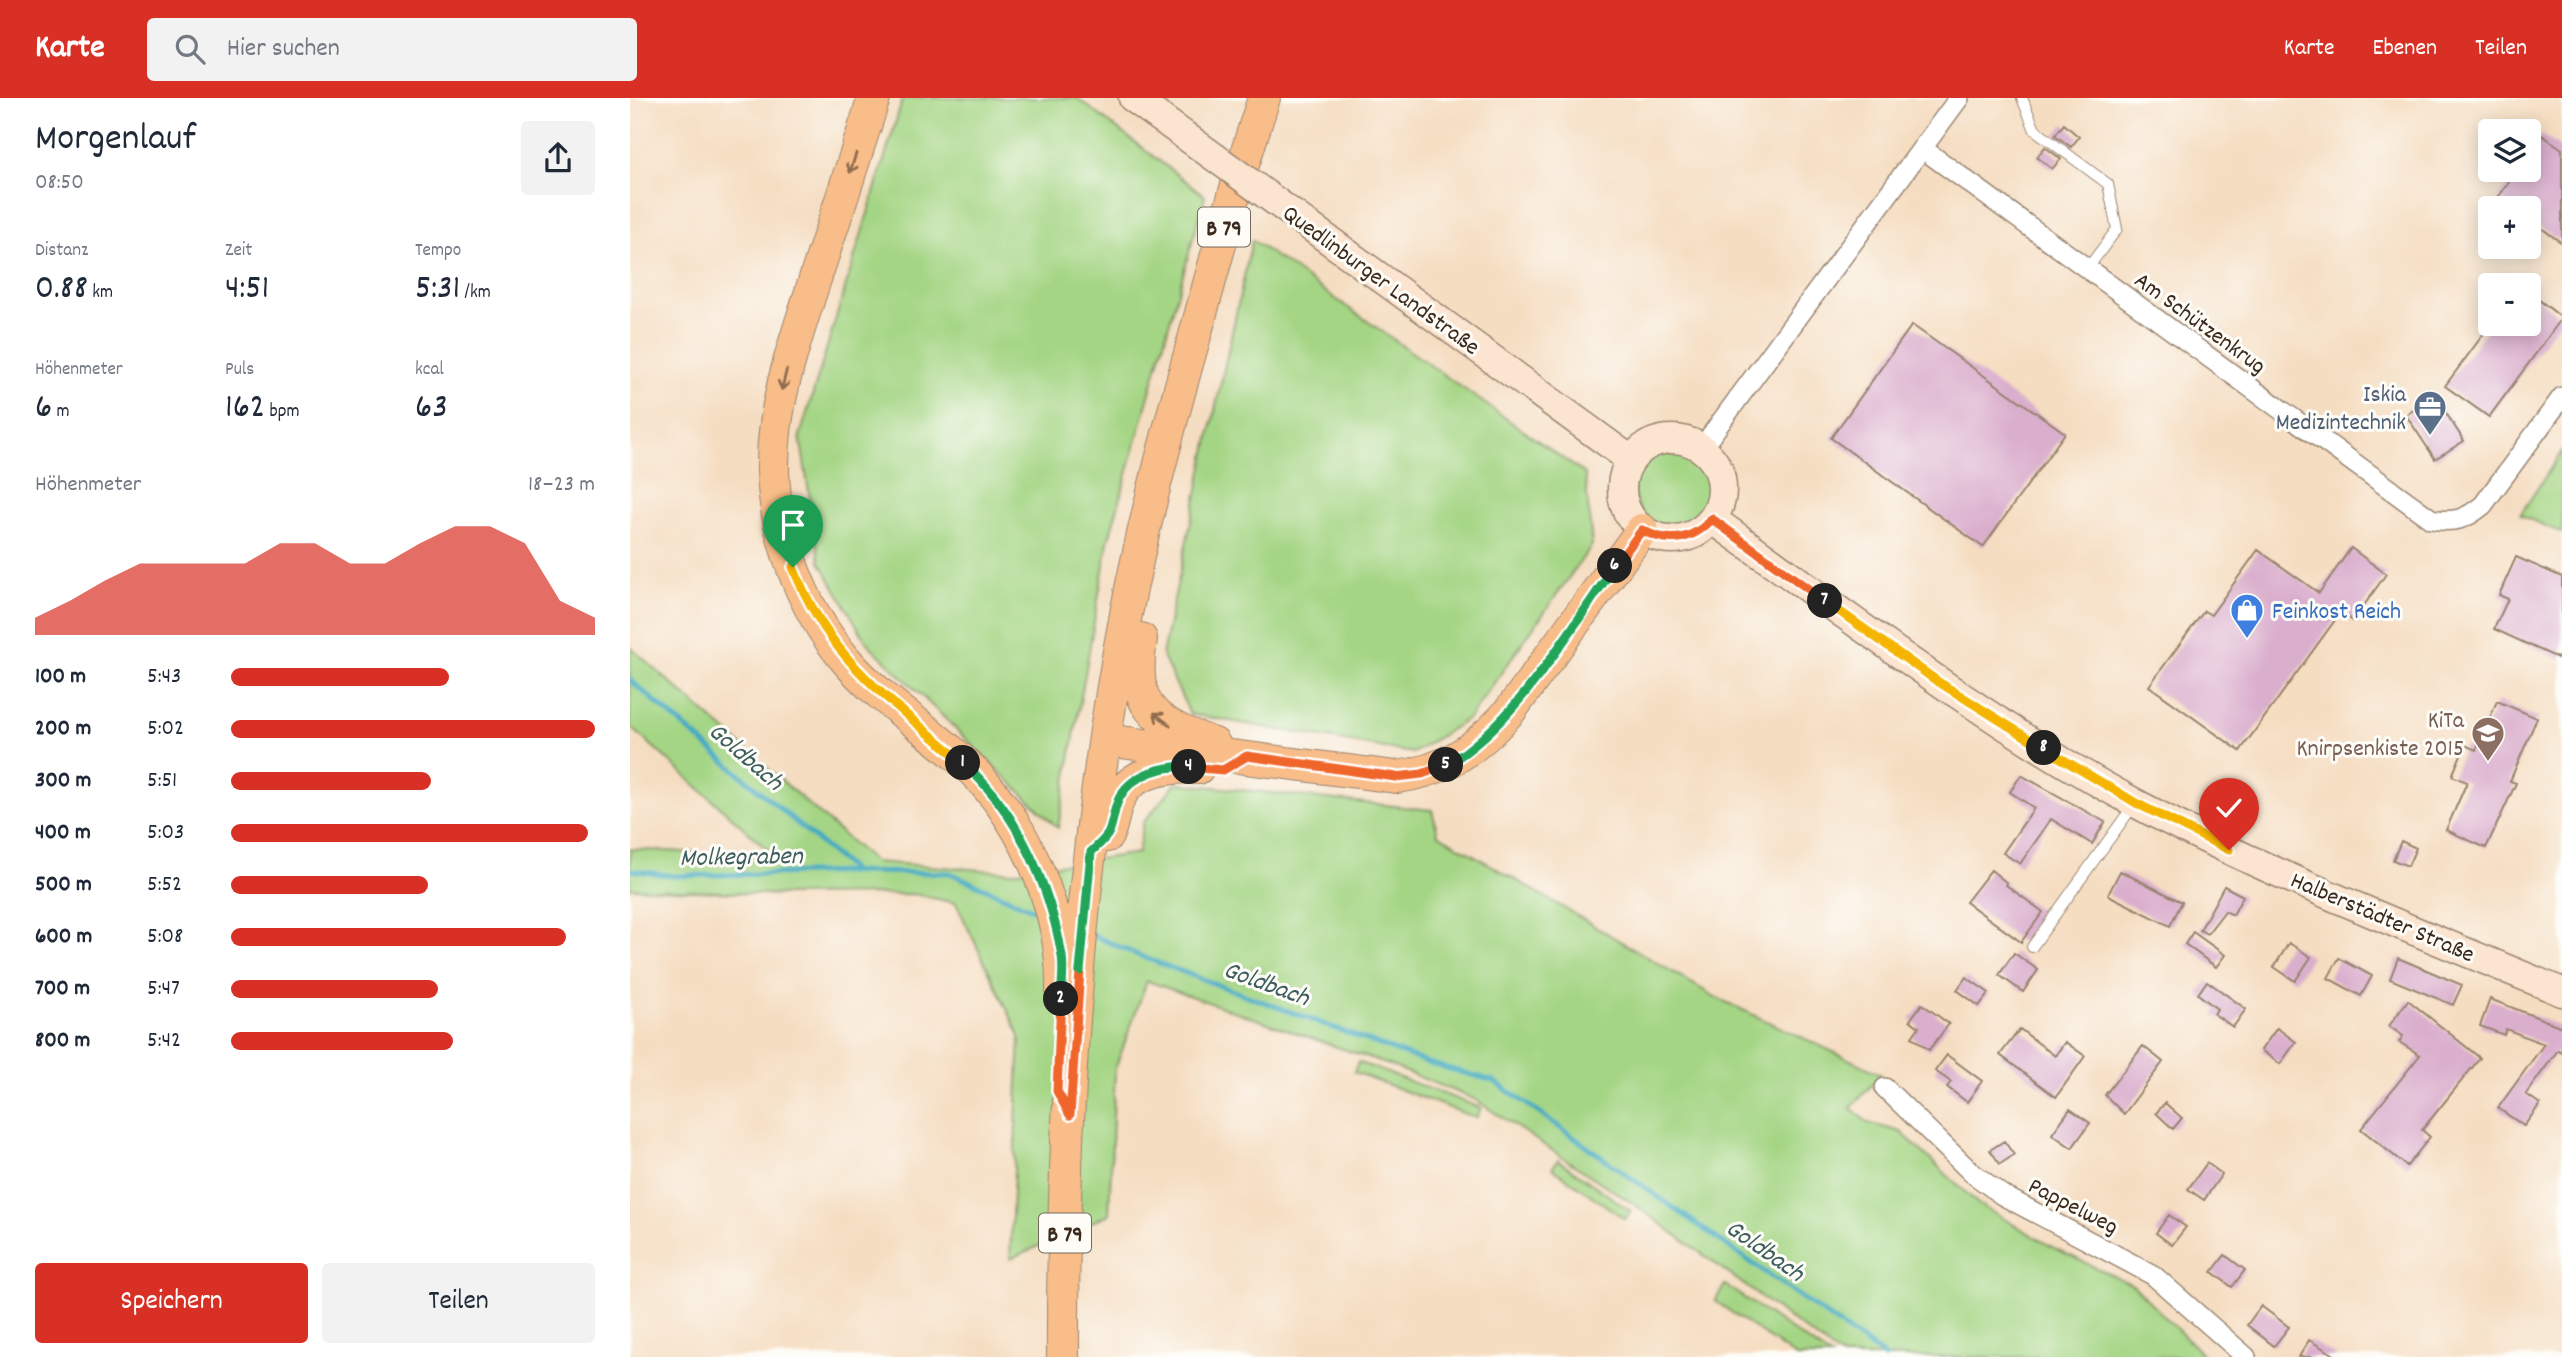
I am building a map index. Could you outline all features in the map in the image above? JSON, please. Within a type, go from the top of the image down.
[{"type":"main road","points":[[874,98],[783,382],[774,444],[775,495],[779,520],[802,590],[845,659],[868,683],[972,771],[1018,835],[1044,887],[1072,960]]},
{"type":"main road","name":"Quedlinburger Landstraße","points":[[1133,98],[1631,460]]},
{"type":"main road","name":"B 79","points":[[1063,1357],[1070,1115],[1057,1091],[1072,960],[1087,892],[1105,740],[1126,614],[1164,445],[1264,98]]},
{"type":"main road","points":[[1680,440],[1701,449],[1717,469],[1721,481],[1721,495],[1712,519],[1695,534],[1673,540],[1662,539],[1642,530],[1627,513],[1621,491],[1631,460],[1648,445],[1658,441],[1680,440]]},
{"type":"main road","name":"Halberstädter Straße","points":[[1712,519],[1946,687],[2136,803],[2229,850],[2562,992]]},
{"type":"main road","points":[[1105,740],[1396,777],[1422,774],[1447,765],[1480,742],[1510,710],[1642,530]]},
{"type":"main road","points":[[1126,614],[1142,635],[1137,680],[1144,701],[1153,713],[1179,731],[1247,756]]},
{"type":"main road","points":[[1091,852],[1108,835],[1119,796],[1130,784],[1166,767],[1223,770],[1247,756]]},
{"type":"street","points":[[1701,449],[1959,98]]},
{"type":"street","name":"Am Schützenkrug","points":[[1923,149],[2431,519],[2449,523],[2467,519],[2483,505],[2562,397]]},
{"type":"street","name":"Pappelweg","points":[[1885,1088],[1971,1172],[2002,1195],[2153,1275],[2246,1357]]},
{"type":"lane","points":[[2022,98],[2035,130],[2108,184],[2117,229],[2087,269]]},
{"type":"lane","points":[[2032,947],[2121,818],[2136,803]]},
{"type":"green space","points":[[903,98],[1077,98],[1205,196],[1108,542],[1058,828],[867,643],[820,562],[800,436]]},
{"type":"green space","points":[[1252,240],[1585,474],[1592,545],[1469,718],[1413,753],[1190,714],[1162,655]]},
{"type":"green space","points":[[1665,451],[1679,451],[1693,457],[1704,468],[1708,474],[1708,504],[1699,516],[1687,525],[1665,527],[1651,521],[1640,510],[1634,496],[1634,482],[1640,468],[1651,457]]},
{"type":"green space","points":[[2562,451],[2562,533],[2520,515]]},
{"type":"green space","points":[[630,647],[874,862],[1011,872],[1138,853],[1143,823],[1176,783],[1432,810],[1438,834],[1717,998],[1881,1074],[1851,1108],[1868,1123],[1901,1132],[1978,1204],[2056,1249],[2133,1285],[2205,1357],[1842,1357],[1641,1209],[1474,1099],[1389,1065],[1147,981],[1115,1069],[1109,1214],[1010,1259],[1020,1036],[956,903],[914,894],[785,895],[630,888],[630,849],[776,857],[630,726]]},
{"type":"green space","points":[[1358,1062],[1481,1108],[1476,1118],[1354,1072]]},
{"type":"green space","points":[[1558,1160],[1631,1211],[1625,1219],[1552,1168]]},
{"type":"green space","points":[[1725,1285],[1831,1357],[1796,1357],[1715,1301]]},
{"type":"building","points":[[2064,124],[2079,137],[2071,147],[2055,135]]},
{"type":"building","points":[[2541,136],[2562,149],[2562,243],[2541,228],[2541,196],[2499,196],[2509,182],[2541,182]]},
{"type":"building","points":[[2045,147],[2061,159],[2052,169],[2037,157]]},
{"type":"building","points":[[2541,301],[2562,318],[2489,417],[2445,386],[2482,336],[2541,336]]},
{"type":"building","points":[[1912,325],[2065,433],[1983,547],[1831,438]]},
{"type":"building","points":[[2435,396],[2464,441],[2435,459],[2406,415]]},
{"type":"building","points":[[2351,548],[2386,574],[2353,621],[2341,612],[2240,751],[2149,686],[2204,611],[2211,615],[2258,550],[2319,593]]},
{"type":"building","points":[[2516,557],[2562,577],[2562,660],[2494,629],[2508,599],[2499,595]]},
{"type":"building","name":"KiTa Knirpsenkiste 2015","points":[[2497,701],[2537,718],[2510,781],[2516,783],[2486,848],[2446,830],[2467,782],[2452,776],[2465,745],[2476,750]]},
{"type":"building","points":[[2021,775],[2105,822],[2092,844],[2051,819],[2020,864],[2003,853],[2034,808],[2010,792]]},
{"type":"building","points":[[2401,841],[2416,848],[2408,866],[2393,860]]},
{"type":"building","points":[[1991,870],[2007,883],[2006,885],[2043,912],[2021,942],[1966,902]]},
{"type":"building","points":[[2120,871],[2182,902],[2170,926],[2108,895]]},
{"type":"building","points":[[2224,886],[2243,896],[2233,915],[2225,911],[2207,934],[2200,930]]},
{"type":"building","points":[[2193,932],[2225,955],[2216,967],[2185,944]]},
{"type":"building","points":[[2289,943],[2311,957],[2295,981],[2274,967]]},
{"type":"building","points":[[2014,953],[2038,970],[2023,992],[1999,975]]},
{"type":"building","points":[[2339,958],[2372,976],[2361,996],[2328,978]]},
{"type":"building","points":[[2398,958],[2462,985],[2453,1005],[2390,979]]},
{"type":"building","points":[[1966,977],[1989,993],[1979,1006],[1957,990]]},
{"type":"building","points":[[2207,981],[2246,1009],[2233,1027],[2214,1014],[2217,1009],[2198,994]]},
{"type":"building","points":[[2490,999],[2562,1027],[2562,1052],[2558,1050],[2526,1094],[2540,1104],[2524,1126],[2498,1108],[2544,1044],[2506,1029],[2504,1035],[2480,1026]]},
{"type":"building","points":[[2408,1000],[2480,1058],[2422,1130],[2430,1137],[2407,1166],[2361,1129],[2420,1055],[2399,1042],[2403,1036],[2389,1026]]},
{"type":"building","points":[[1922,1004],[1949,1024],[1929,1050],[1912,1037],[1919,1027],[1910,1020]]},
{"type":"building","points":[[2277,1028],[2296,1042],[2280,1064],[2261,1050]]},
{"type":"building","points":[[2020,1029],[2055,1056],[2065,1042],[2085,1056],[2056,1097],[2000,1055]]},
{"type":"building","points":[[2143,1046],[2163,1062],[2124,1114],[2105,1095]]},
{"type":"building","points":[[1947,1055],[1982,1081],[1967,1102],[1947,1087],[1951,1082],[1935,1071]]},
{"type":"building","points":[[2165,1103],[2182,1118],[2173,1129],[2156,1113]]},
{"type":"building","points":[[2070,1109],[2090,1123],[2072,1148],[2052,1134]]},
{"type":"building","points":[[2004,1141],[2014,1155],[2000,1164],[1990,1150]]},
{"type":"building","points":[[2207,1163],[2222,1174],[2204,1200],[2188,1189]]},
{"type":"building","points":[[2169,1215],[2186,1227],[2172,1245],[2156,1233]]},
{"type":"building","points":[[2225,1255],[2245,1270],[2232,1287],[2212,1272]]},
{"type":"building","points":[[2261,1306],[2289,1327],[2274,1346],[2247,1325]]},
{"type":"building","points":[[2309,1340],[2338,1357],[2299,1357]]},
{"type":"waterway","name":"Goldbach","points":[[630,680],[854,872],[950,873],[1041,913]]},
{"type":"waterway","name":"Molkegraben","points":[[630,870],[674,876],[854,872]]},
{"type":"waterway","name":"Goldbach","points":[[1092,935],[1140,956],[1428,1063],[1494,1081],[1885,1357]]},
{"type":"place","name":"Iskia Medizintechnik","points":[[2430,437]]},
{"type":"place","name":"Feinkost Reich","points":[[2247,640]]},
{"type":"place","name":"KiTa Knirpsenkiste 2015","points":[[2488,763]]},
{"type":"route","points":[[793,567],[813,612],[845,659],[868,683],[972,771],[999,804],[1024,845],[1044,887],[1063,958],[1057,1091],[1070,1115],[1091,852],[1108,835],[1119,796],[1130,784],[1166,767],[1223,770],[1247,756],[1396,777],[1422,774],[1447,765],[1490,733],[1510,710],[1642,530],[1662,539],[1673,540],[1695,534],[1712,519],[1985,713],[2136,803],[2229,850]]}]
